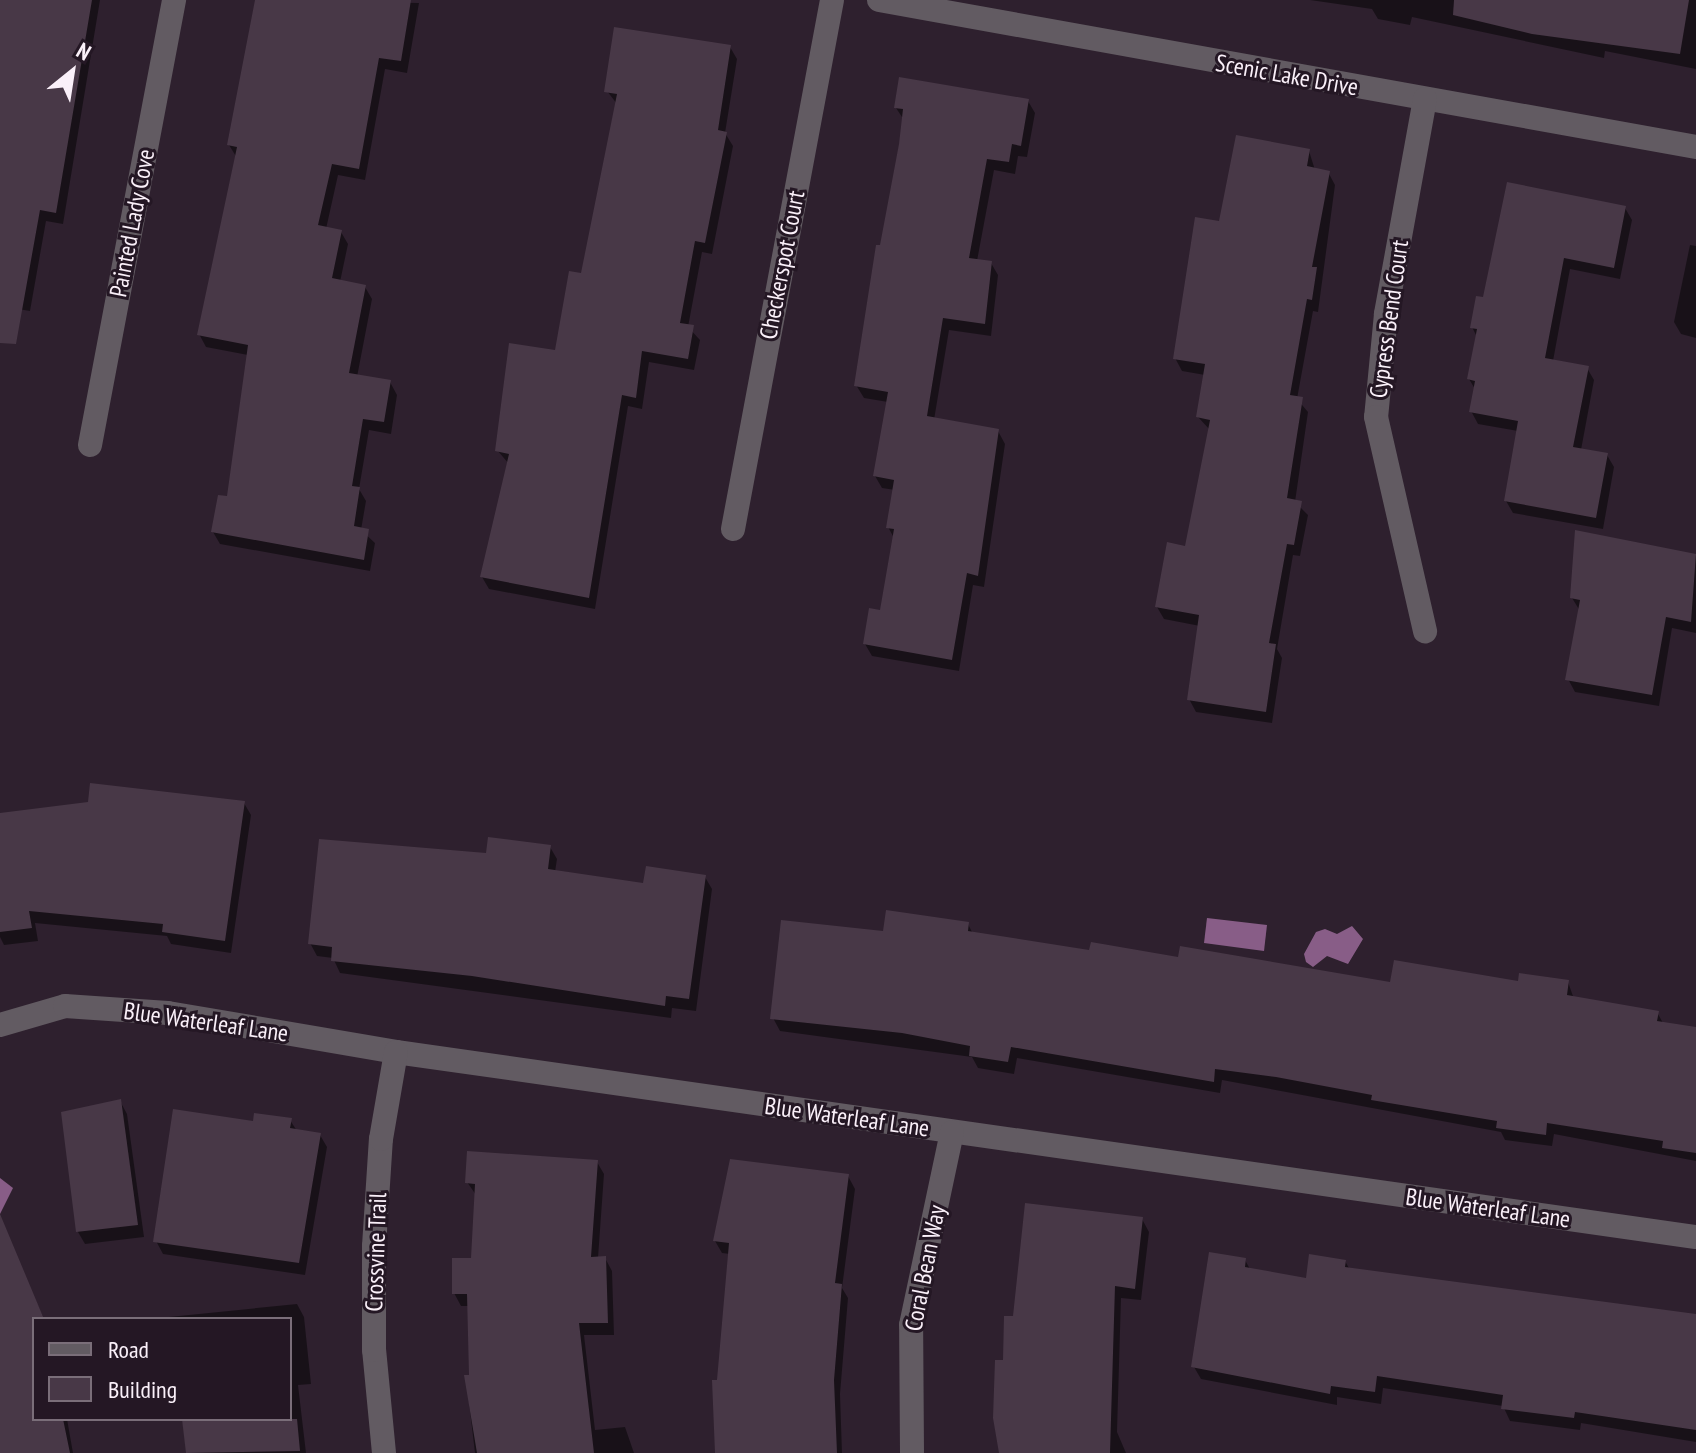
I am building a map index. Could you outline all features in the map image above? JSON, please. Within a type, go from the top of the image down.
[{"type":"street","name":"Painted Lady Cove","points":[[90,445],[174,0]]},
{"type":"street","name":"Checkerspot Court","points":[[733,529],[832,0]]},
{"type":"street","name":"Scenic Lake Drive","points":[[879,0],[1696,147]]},
{"type":"street","name":"Cypress Bend Court","points":[[1425,99],[1386,314],[1376,417],[1425,631]]},
{"type":"street","name":"Blue Waterleaf Lane","points":[[0,1025],[65,1006],[168,1013],[396,1052],[1696,1237]]},
{"type":"street","name":"Crossvine Trail","points":[[384,1453],[374,1350],[374,1246],[381,1139],[396,1052]]},
{"type":"street","name":"Coral Bean Way","points":[[912,1453],[911,1325],[952,1132]]},
{"type":"shaded area","points":[[1207,918],[1267,925],[1264,951],[1204,943]]},
{"type":"shaded area","points":[[1352,926],[1363,939],[1348,964],[1327,956],[1313,967],[1306,962],[1304,954],[1316,932],[1325,929],[1337,934]]},
{"type":"shaded area","points":[[0,1178],[13,1188],[0,1214]]},
{"type":"building","points":[[0,0],[92,0],[56,213],[40,210],[16,344],[0,343]]},
{"type":"building","points":[[255,0],[411,0],[401,61],[379,58],[359,169],[332,164],[318,225],[342,230],[332,278],[366,285],[349,373],[391,380],[384,422],[363,419],[352,486],[360,487],[354,526],[369,529],[364,560],[211,532],[218,495],[227,496],[248,345],[197,335],[237,147],[227,145]]},
{"type":"building","points":[[1454,0],[1689,0],[1680,54],[1532,34],[1453,15]]},
{"type":"building","points":[[614,27],[731,45],[718,130],[727,132],[705,243],[695,241],[680,323],[694,325],[688,359],[642,351],[636,398],[622,395],[589,598],[480,577],[509,454],[495,451],[509,343],[555,350],[569,271],[581,273],[617,94],[604,92]]},
{"type":"building","points":[[899,77],[1029,99],[1021,146],[1012,144],[1009,162],[987,159],[969,258],[992,261],[985,324],[943,318],[927,416],[999,429],[978,576],[967,573],[952,660],[863,644],[869,608],[880,610],[894,529],[886,528],[894,480],[873,476],[888,392],[854,386],[876,245],[880,245],[899,144],[903,109],[894,108]]},
{"type":"building","points":[[1236,135],[1310,149],[1307,166],[1330,171],[1312,267],[1317,267],[1312,300],[1307,299],[1290,395],[1303,397],[1287,498],[1302,501],[1294,545],[1287,544],[1269,643],[1276,644],[1266,712],[1187,700],[1199,615],[1155,607],[1167,542],[1185,546],[1210,420],[1196,417],[1205,364],[1173,359],[1195,217],[1219,221]]},
{"type":"building","points":[[1507,182],[1626,206],[1614,268],[1564,258],[1545,358],[1589,366],[1573,447],[1608,453],[1596,518],[1504,501],[1518,421],[1469,412],[1475,381],[1467,379],[1477,329],[1470,328],[1476,296],[1483,297]]},
{"type":"building","points":[[1575,530],[1696,554],[1691,622],[1666,617],[1652,695],[1565,680],[1580,600],[1570,598]]},
{"type":"building","points":[[90,783],[245,801],[225,941],[162,932],[163,924],[29,911],[32,928],[0,932],[0,813],[88,802]]},
{"type":"building","points":[[488,837],[551,845],[548,869],[643,883],[646,866],[706,875],[689,999],[666,996],[665,1006],[472,976],[331,961],[332,947],[308,944],[319,839],[486,853]]},
{"type":"building","points":[[886,910],[969,922],[968,931],[1089,950],[1091,942],[1178,957],[1180,946],[1390,982],[1394,960],[1518,981],[1519,973],[1569,980],[1567,995],[1659,1011],[1657,1021],[1696,1027],[1696,1153],[1662,1148],[1663,1141],[1547,1123],[1546,1135],[1496,1128],[1497,1121],[1371,1100],[1372,1095],[1276,1077],[1215,1069],[1214,1082],[1011,1047],[1008,1062],[969,1056],[970,1046],[902,1033],[770,1019],[781,920],[883,931]]},
{"type":"building","points":[[121,1099],[138,1225],[76,1232],[61,1112]]},
{"type":"building","points":[[173,1109],[253,1121],[254,1113],[292,1118],[290,1128],[321,1133],[299,1263],[153,1242]]},
{"type":"building","points":[[467,1151],[598,1160],[591,1257],[606,1256],[608,1323],[579,1323],[594,1453],[477,1453],[464,1375],[469,1375],[467,1294],[452,1294],[452,1258],[471,1258],[475,1184],[465,1183]]},
{"type":"building","points":[[730,1159],[849,1174],[835,1283],[842,1284],[834,1380],[837,1453],[715,1453],[712,1380],[717,1380],[729,1243],[713,1241]]},
{"type":"building","points":[[1025,1203],[1143,1217],[1135,1289],[1115,1286],[1110,1453],[999,1453],[993,1418],[995,1360],[1003,1360],[1004,1316],[1013,1316]]},
{"type":"building","points":[[0,1214],[43,1317],[32,1317],[32,1421],[63,1421],[70,1453],[0,1453]]},
{"type":"building","points":[[1209,1252],[1246,1258],[1245,1267],[1306,1278],[1309,1254],[1346,1260],[1345,1267],[1696,1314],[1696,1430],[1575,1412],[1574,1418],[1501,1409],[1503,1395],[1377,1376],[1375,1392],[1331,1386],[1330,1394],[1191,1367]]},
{"type":"building","points":[[297,1419],[300,1451],[186,1453],[182,1421]]}]
